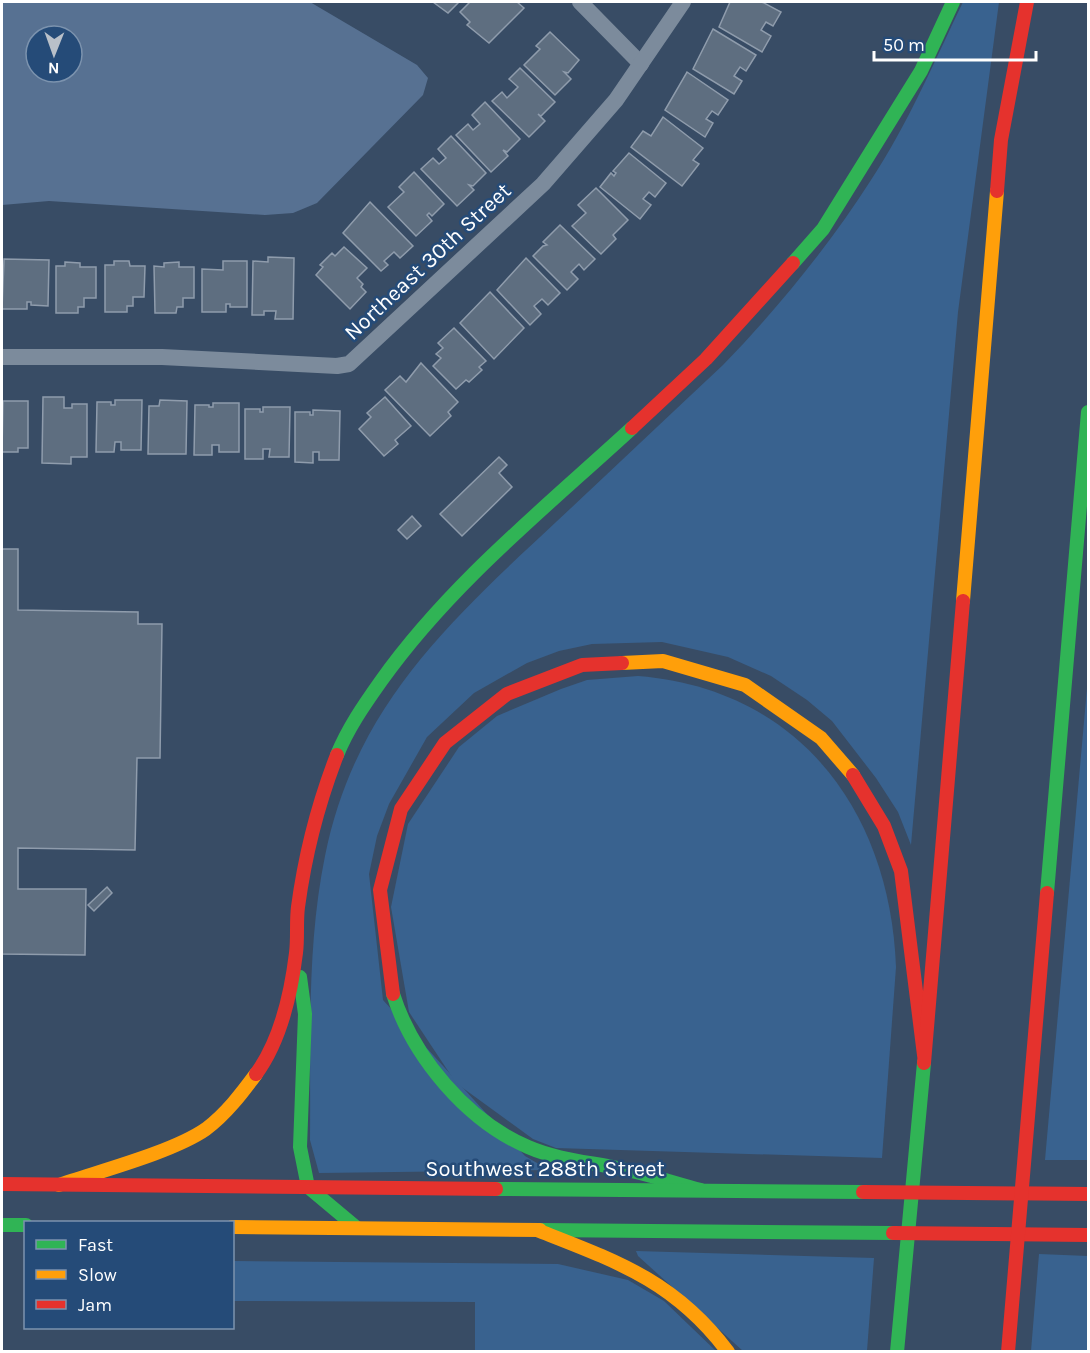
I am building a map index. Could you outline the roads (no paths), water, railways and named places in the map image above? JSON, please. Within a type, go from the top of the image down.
[{"type":"main road","points":[[58,1185],[163,1149],[206,1129],[238,1099],[270,1055],[284,1013],[296,953],[298,908],[324,789],[343,740],[357,715],[406,646],[448,598],[706,359],[823,229],[921,71],[953,2]]},
{"type":"main road","points":[[897,1352],[919,1125],[1000,140],[1027,2]]},
{"type":"main road","points":[[1008,1352],[1089,412]]},
{"type":"main road","points":[[701,1190],[630,1170],[564,1160],[513,1141],[453,1095],[410,1038],[394,998],[382,955],[379,918],[381,880],[389,842],[399,813],[416,782],[455,731],[481,710],[512,691],[559,670],[602,661],[647,658],[688,664],[735,678],[773,698],[805,722],[840,757],[862,787],[896,855],[909,914],[912,974],[924,1055]]},
{"type":"main road","points":[[296,953],[305,1014],[300,1147],[308,1187],[357,1228]]},
{"type":"main road","name":"Southwest 288th Street","points":[[2,1184],[1089,1194]]},
{"type":"main road","points":[[2,1225],[24,1225]]},
{"type":"main road","points":[[234,1227],[1089,1235]]},
{"type":"main road","points":[[537,1230],[658,1281],[684,1300],[714,1331],[728,1352]]},
{"type":"street","points":[[580,2],[641,64]]},
{"type":"street","name":"Northeast 30th Street","points":[[2,357],[162,357],[338,366],[349,364],[543,184],[616,100],[682,2]]}]
